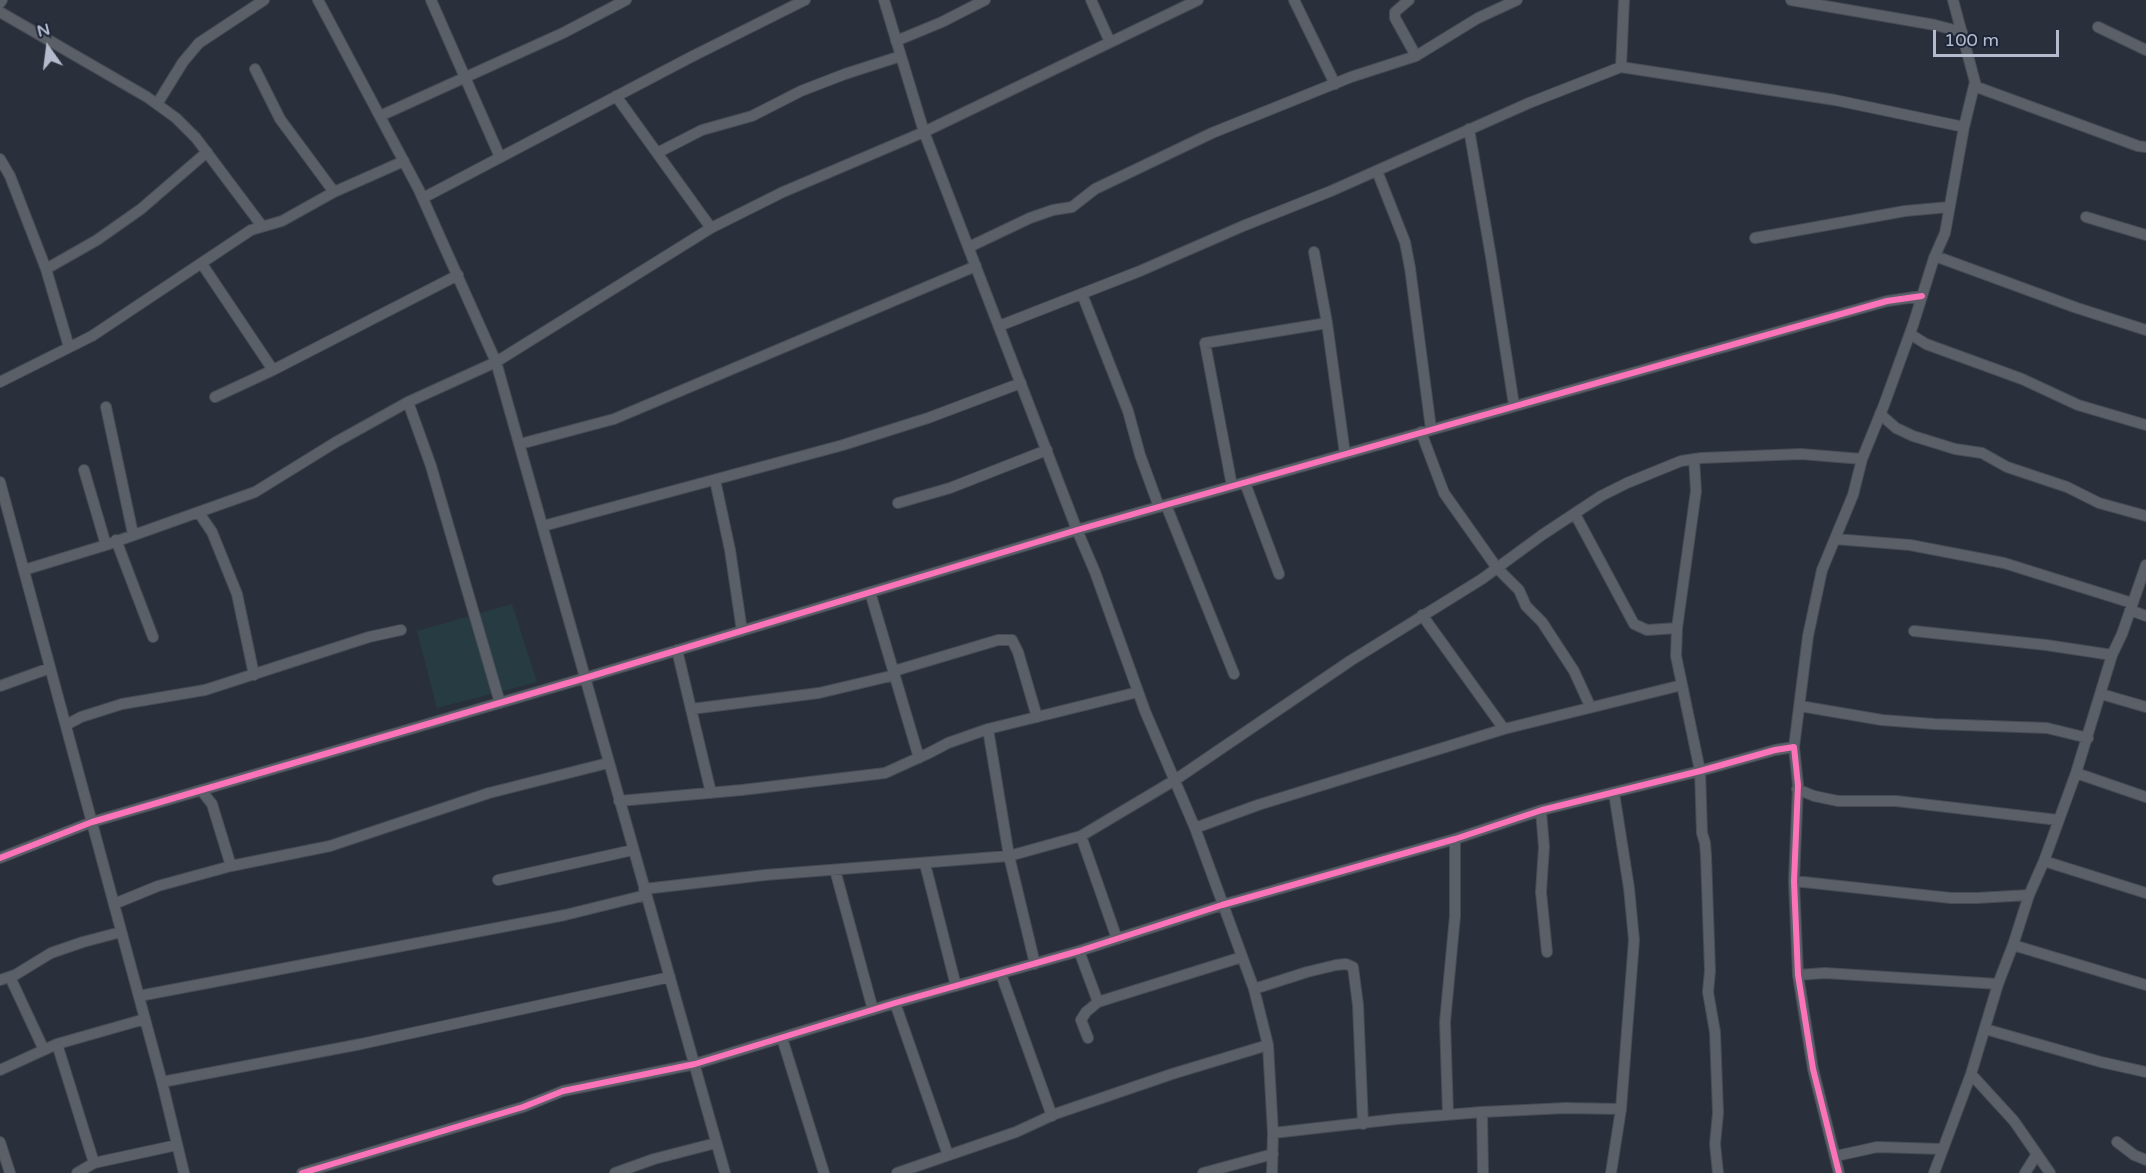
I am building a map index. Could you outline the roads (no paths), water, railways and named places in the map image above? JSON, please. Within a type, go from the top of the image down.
[{"type":"street","points":[[157,104],[183,62],[199,43],[264,0]]},
{"type":"street","points":[[318,0],[423,198],[496,362],[725,1173]]},
{"type":"street","points":[[430,0],[500,157]]},
{"type":"street","points":[[380,116],[563,33],[626,0]]},
{"type":"street","points":[[423,198],[805,0]]},
{"type":"street","points":[[884,0],[924,132],[1095,572],[1138,692],[1194,828],[1254,989],[1268,1045],[1273,1133],[1272,1173]]},
{"type":"street","points":[[896,41],[942,22],[985,0]]},
{"type":"street","points":[[1091,0],[1110,42]]},
{"type":"street","points":[[24,570],[199,513],[255,492],[336,442],[408,402],[496,362],[711,228],[783,192],[924,132],[1196,0]]},
{"type":"street","points":[[1294,0],[1335,84]]},
{"type":"street","points":[[1409,0],[1395,12],[1395,18],[1416,56]]},
{"type":"street","points":[[1488,0],[1493,11]]},
{"type":"street","points":[[969,247],[1030,218],[1053,210],[1072,207],[1095,189],[1212,133],[1335,84],[1416,56],[1493,11],[1517,0]]},
{"type":"street","points":[[1621,67],[1624,0]]},
{"type":"street","points":[[1791,0],[1962,32]]},
{"type":"street","points":[[1839,1173],[1813,1069],[1798,975],[1794,881],[1797,789],[1794,747],[1808,636],[1822,570],[1853,495],[1862,459],[1910,334],[1935,256],[1945,233],[1964,127],[1975,82],[1953,0]]},
{"type":"street","points":[[0,12],[157,104],[176,118],[196,138],[262,226]]},
{"type":"street","points":[[2098,27],[2146,50]]},
{"type":"street","points":[[657,153],[702,130],[752,116],[845,74],[901,56]]},
{"type":"street","points":[[999,326],[1140,271],[1331,191],[1529,103],[1621,67],[1835,100],[1964,127]]},
{"type":"street","points":[[255,69],[280,119],[334,192]]},
{"type":"street","points":[[1974,86],[2146,147]]},
{"type":"street","points":[[616,96],[711,228]]},
{"type":"street","points":[[1469,129],[1514,405]]},
{"type":"street","points":[[46,269],[97,240],[141,209],[207,152]]},
{"type":"street","points":[[0,159],[10,176],[46,269],[69,347]]},
{"type":"street","points":[[0,382],[92,336],[251,230],[282,221],[334,192],[404,161]]},
{"type":"street","points":[[1377,171],[1405,242],[1426,431],[1444,493],[1497,568],[1519,590],[1526,606],[1542,622],[1574,672],[1590,706]]},
{"type":"street","points":[[1755,238],[1905,212],[1949,207]]},
{"type":"street","points":[[2086,217],[2146,235]]},
{"type":"street","points":[[1314,252],[1327,323],[1345,454]]},
{"type":"street","points":[[1935,256],[2077,308],[2146,330]]},
{"type":"street","points":[[202,264],[273,370]]},
{"type":"street","points":[[520,444],[614,419],[976,266]]},
{"type":"street","points":[[215,397],[273,370],[458,275]]},
{"type":"street","points":[[1083,294],[1128,411],[1140,455],[1234,674]]},
{"type":"street","points":[[0,858],[92,822],[585,678],[1077,530],[1887,301],[1922,296]]},
{"type":"street","points":[[1232,486],[1205,343],[1327,323]]},
{"type":"street","points":[[1910,334],[1926,344],[2022,379],[2078,405],[2146,425]]},
{"type":"street","points":[[543,526],[843,445],[917,422],[1021,383]]},
{"type":"street","points":[[408,402],[431,466],[500,703]]},
{"type":"street","points":[[106,407],[133,534]]},
{"type":"street","points":[[1880,414],[1896,428],[1913,436],[1955,449],[1982,453],[2007,467],[2067,487],[2099,503],[2146,516]]},
{"type":"street","points":[[898,503],[950,488],[1047,450]]},
{"type":"street","points":[[139,996],[565,915],[645,892],[765,875],[1009,856],[1082,836],[1175,780],[1350,661],[1497,568],[1601,496],[1627,483],[1681,461],[1694,459],[1801,454],[1862,459]]},
{"type":"street","points":[[1694,459],[1696,491],[1677,628],[1676,656],[1700,771],[1701,833],[1706,856],[1710,971],[1708,992],[1715,1032],[1718,1113],[1715,1144],[1718,1173]]},
{"type":"street","points":[[84,470],[111,542],[153,638]]},
{"type":"street","points":[[715,480],[730,550],[742,631]]},
{"type":"street","points":[[0,482],[162,1082],[184,1173]]},
{"type":"street","points":[[1245,483],[1280,574]]},
{"type":"street","points":[[199,513],[212,532],[237,594],[254,675]]},
{"type":"street","points":[[1575,514],[1634,624],[1647,630],[1677,628]]},
{"type":"street","points":[[1835,539],[1910,545],[2004,562],[2131,607],[2146,616]]},
{"type":"street","points":[[1934,1173],[1971,1074],[1998,984],[2029,895],[2076,773],[2112,655],[2122,634],[2146,565]]},
{"type":"street","points":[[870,592],[919,758]]},
{"type":"street","points":[[1422,615],[1504,729]]},
{"type":"street","points":[[66,725],[81,717],[122,704],[205,690],[369,637],[401,630]]},
{"type":"street","points":[[1914,631],[2046,645],[2112,655]]},
{"type":"street","points":[[691,709],[819,693],[895,673],[998,640],[1012,640],[1018,652],[1037,717]]},
{"type":"street","points":[[677,650],[711,793]]},
{"type":"street","points":[[0,686],[50,668]]},
{"type":"street","points":[[1194,828],[1258,805],[1504,729],[1682,685]]},
{"type":"street","points":[[619,801],[711,793],[885,772],[948,743],[988,729],[1138,692]]},
{"type":"street","points":[[2101,694],[2146,707]]},
{"type":"street","points":[[1800,706],[1882,720],[2047,728],[2088,738]]},
{"type":"street","points":[[988,729],[1009,856],[1035,964]]},
{"type":"street","points":[[302,1173],[523,1107],[563,1090],[695,1065],[895,1003],[1079,951],[1222,905],[1455,839],[1541,811],[1794,747]]},
{"type":"street","points":[[114,904],[158,886],[231,866],[330,846],[489,793],[608,763]]},
{"type":"street","points":[[2076,773],[2146,797]]},
{"type":"street","points":[[1797,789],[1814,796],[1838,801],[1896,801],[2058,820]]},
{"type":"street","points":[[201,790],[209,797],[212,804],[231,866]]},
{"type":"street","points":[[1611,1173],[1621,1109],[1634,940],[1629,888],[1614,793]]},
{"type":"street","points":[[1541,811],[1544,847],[1542,912],[1547,952]]},
{"type":"street","points":[[1082,836],[1117,939]]},
{"type":"street","points":[[1448,1114],[1445,1022],[1455,916],[1455,839]]},
{"type":"street","points":[[498,880],[633,850]]},
{"type":"street","points":[[2044,861],[2146,893]]},
{"type":"street","points":[[925,864],[956,986]]},
{"type":"street","points":[[835,870],[873,1010]]},
{"type":"street","points":[[1794,881],[1951,898],[2029,895]]},
{"type":"street","points":[[44,1050],[5,978],[51,953],[122,932]]},
{"type":"street","points":[[2013,945],[2146,986]]},
{"type":"street","points":[[1079,951],[1098,1002]]},
{"type":"street","points":[[1088,1038],[1081,1020],[1086,1012],[1098,1002],[1242,957]]},
{"type":"street","points":[[1254,989],[1336,965],[1346,964],[1353,967],[1358,1005],[1363,1124]]},
{"type":"street","points":[[1798,975],[1825,973],[1998,984]]},
{"type":"street","points":[[1001,974],[1052,1116]]},
{"type":"street","points":[[162,1082],[361,1044],[670,977]]},
{"type":"street","points":[[895,1003],[948,1155]]},
{"type":"street","points":[[0,1070],[57,1044],[145,1019]]},
{"type":"street","points":[[1985,1029],[2100,1062],[2146,1072]]},
{"type":"street","points":[[782,1038],[824,1173]]},
{"type":"street","points":[[57,1044],[94,1163]]},
{"type":"street","points":[[897,1173],[1191,1068],[1268,1045]]},
{"type":"street","points":[[1971,1074],[2014,1121],[2050,1173]]},
{"type":"street","points":[[1273,1133],[1448,1114],[1566,1108],[1621,1109]]},
{"type":"street","points":[[1482,1112],[1484,1173]]},
{"type":"street","points":[[0,1142],[10,1173]]},
{"type":"street","points":[[2117,1142],[2134,1155],[2146,1160]]},
{"type":"street","points":[[615,1173],[716,1143]]},
{"type":"street","points":[[77,1173],[94,1163],[177,1145]]},
{"type":"street","points":[[1836,1156],[1877,1147],[1942,1149]]},
{"type":"street","points":[[1203,1173],[1273,1154]]},
{"type":"street","points":[[2025,1173],[2037,1154]]}]
